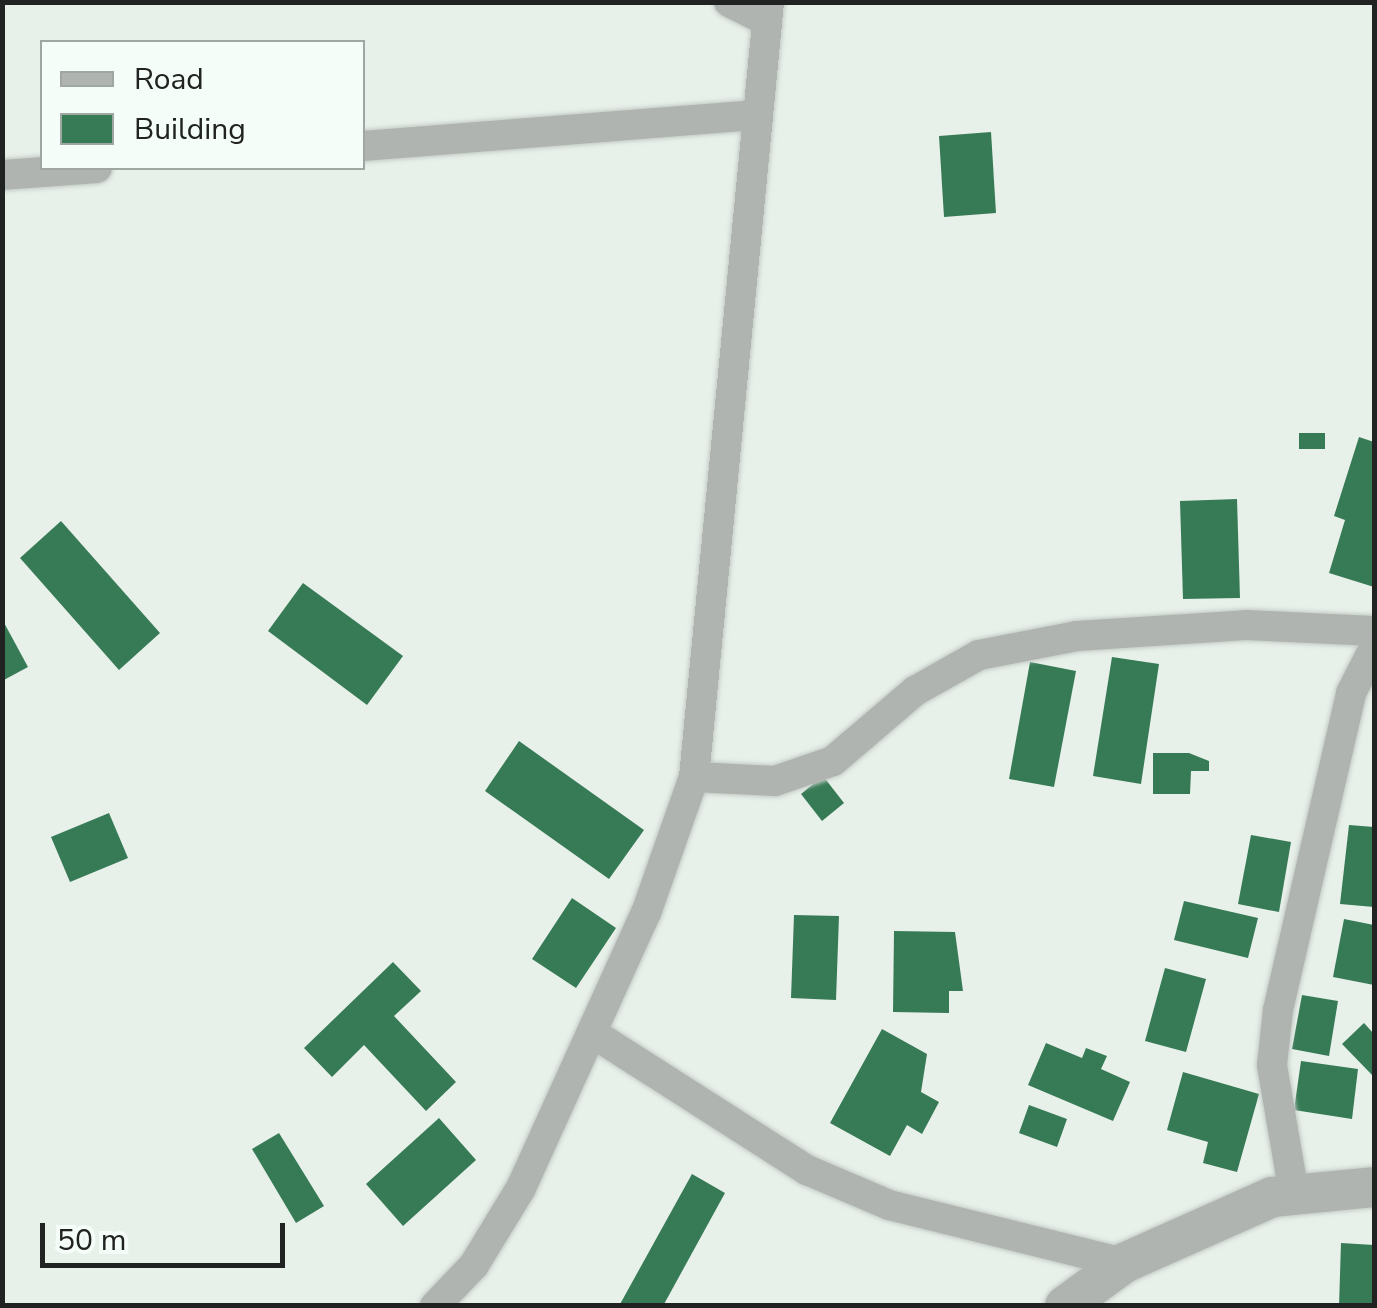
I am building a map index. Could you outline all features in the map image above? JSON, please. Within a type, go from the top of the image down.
[{"type":"street","points":[[436,1306],[474,1265],[521,1188],[594,1034],[694,776],[752,115],[767,11],[729,2]]},
{"type":"street","points":[[365,146],[752,115]]},
{"type":"street","points":[[2,175],[70,170]]},
{"type":"street","points":[[694,776],[775,781],[833,761],[915,692],[979,655],[1077,636],[1246,625],[1374,632]]},
{"type":"street","points":[[1294,1194],[1272,1065],[1278,1010],[1350,692],[1374,648]]},
{"type":"street","points":[[594,1034],[807,1170],[889,1205],[1124,1264]]},
{"type":"street","points":[[1064,1306],[1124,1264],[1294,1194],[1374,1187]]},
{"type":"building","points":[[991,132],[996,213],[944,217],[939,136]]},
{"type":"building","points":[[1299,433],[1325,433],[1325,449],[1299,449]]},
{"type":"building","points":[[1359,437],[1374,442],[1374,587],[1329,573],[1345,520],[1334,516]]},
{"type":"building","points":[[1237,499],[1240,598],[1183,599],[1180,501]]},
{"type":"building","points":[[61,521],[160,633],[119,670],[20,558]]},
{"type":"building","points":[[303,583],[403,656],[367,705],[268,631]]},
{"type":"building","points":[[2,619],[28,667],[2,681]]},
{"type":"building","points":[[1112,657],[1159,664],[1141,784],[1093,776]]},
{"type":"building","points":[[1030,662],[1076,671],[1054,787],[1009,779]]},
{"type":"building","points":[[519,741],[644,830],[609,879],[485,791]]},
{"type":"building","points":[[1153,753],[1189,753],[1209,761],[1209,771],[1191,771],[1190,794],[1153,794]]},
{"type":"building","points":[[823,776],[844,803],[822,821],[801,794]]},
{"type":"building","points":[[109,813],[128,858],[70,882],[51,837]]},
{"type":"building","points":[[1349,825],[1374,827],[1374,907],[1340,904]]},
{"type":"building","points":[[1251,835],[1291,842],[1279,912],[1238,904]]},
{"type":"building","points":[[572,898],[616,928],[576,988],[532,959]]},
{"type":"building","points":[[1184,901],[1258,918],[1248,958],[1174,940]]},
{"type":"building","points":[[794,915],[839,916],[836,1000],[791,998]]},
{"type":"building","points":[[1344,919],[1374,925],[1374,985],[1333,977]]},
{"type":"building","points":[[894,931],[955,932],[963,991],[949,991],[949,1013],[893,1012]]},
{"type":"building","points":[[393,962],[421,991],[394,1016],[456,1082],[426,1111],[364,1045],[332,1077],[304,1048]]},
{"type":"building","points":[[1165,968],[1206,979],[1186,1052],[1145,1041]]},
{"type":"building","points":[[1302,995],[1338,1001],[1329,1056],[1292,1049]]},
{"type":"building","points":[[1364,1023],[1374,1034],[1373,1076],[1342,1044]]},
{"type":"building","points":[[882,1029],[927,1054],[921,1092],[939,1102],[922,1134],[907,1125],[890,1156],[830,1123]]},
{"type":"building","points":[[1046,1043],[1082,1058],[1086,1048],[1107,1056],[1101,1069],[1130,1082],[1113,1121],[1028,1085]]},
{"type":"building","points":[[1301,1061],[1358,1069],[1352,1119],[1294,1110]]},
{"type":"building","points":[[1183,1072],[1259,1094],[1237,1172],[1203,1163],[1208,1142],[1167,1130]]},
{"type":"building","points":[[1029,1105],[1067,1119],[1057,1147],[1019,1133]]},
{"type":"building","points":[[439,1118],[476,1160],[403,1226],[366,1184]]},
{"type":"building","points":[[279,1133],[324,1206],[296,1223],[252,1149]]},
{"type":"building","points":[[692,1174],[725,1193],[663,1306],[619,1306]]},
{"type":"building","points":[[1341,1243],[1374,1245],[1374,1306],[1339,1306]]}]
